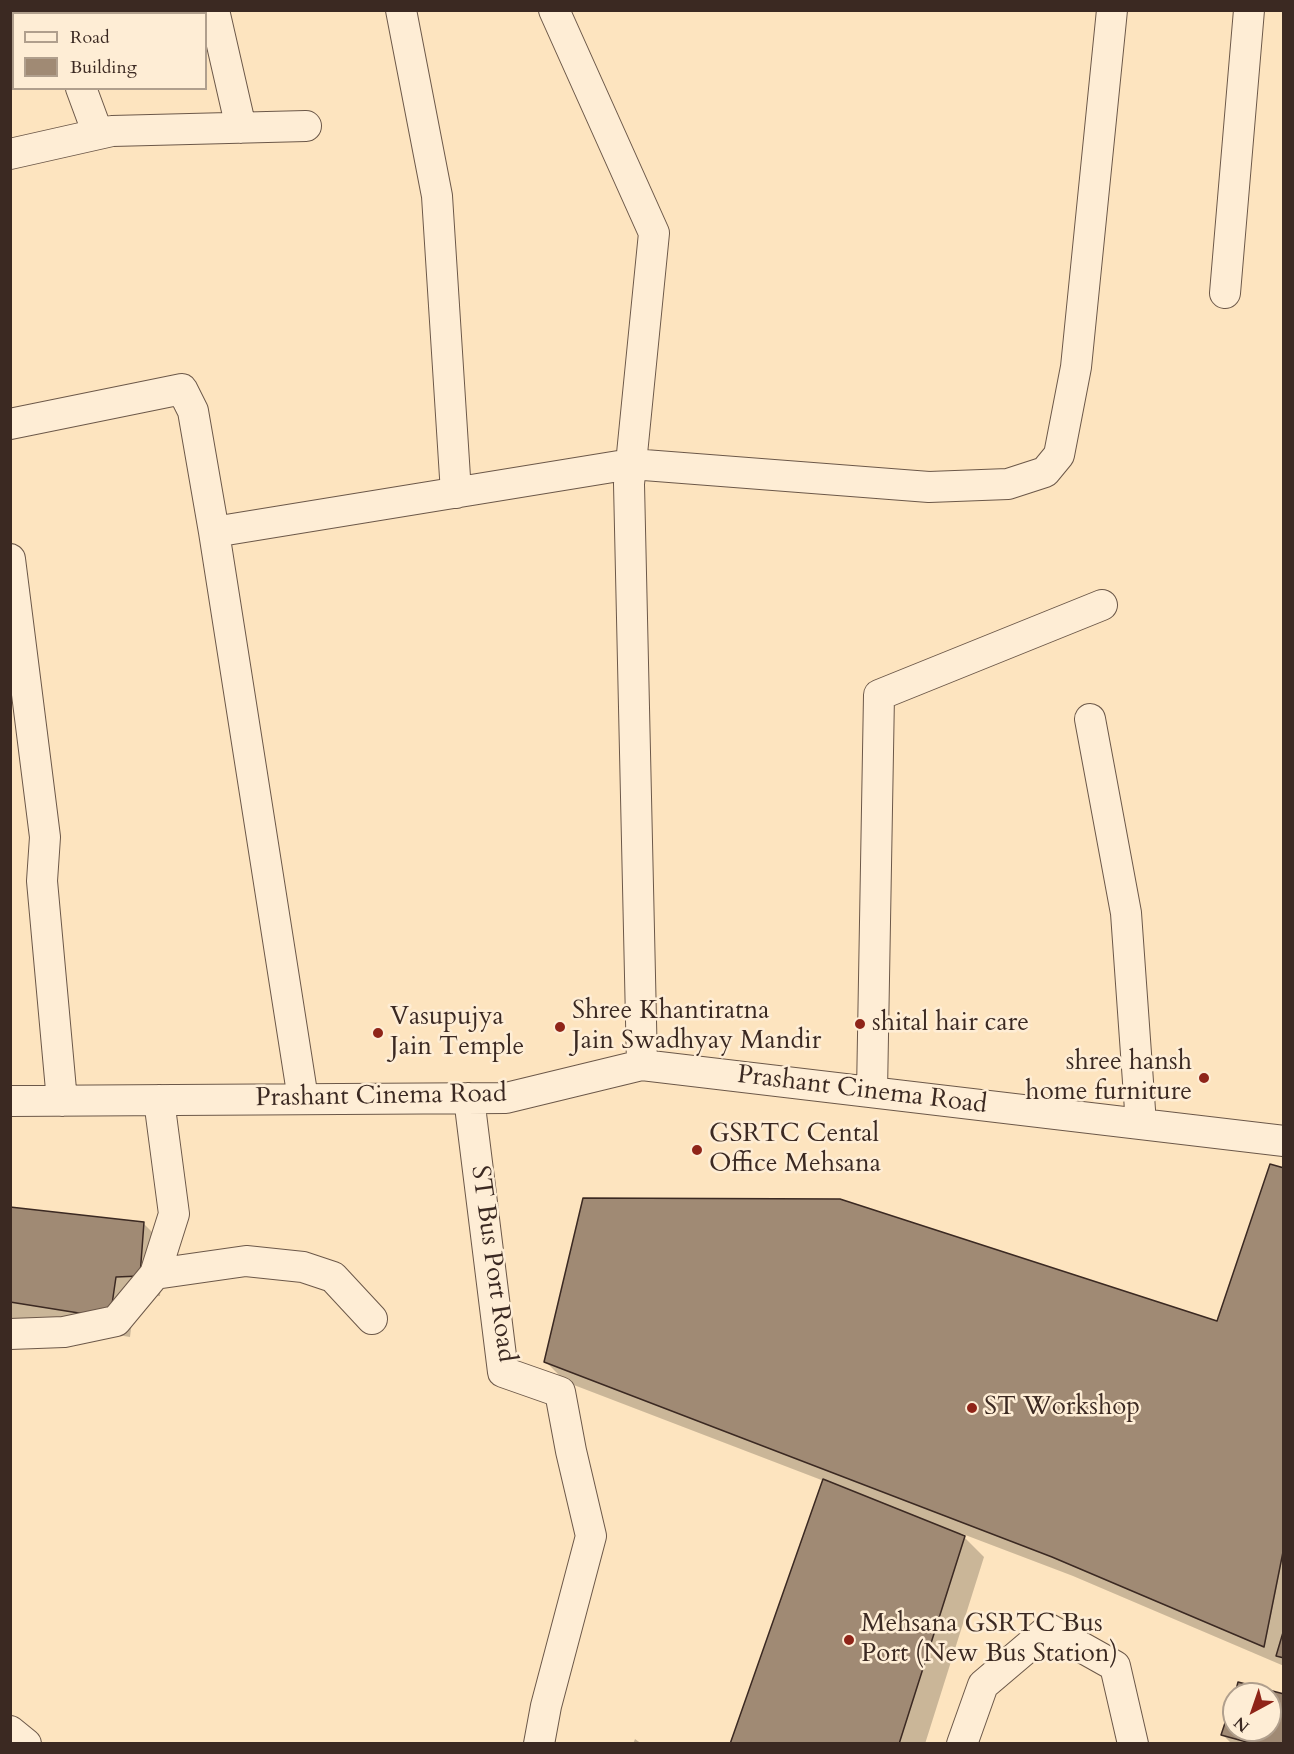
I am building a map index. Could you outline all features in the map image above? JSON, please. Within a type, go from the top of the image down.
[{"type":"street","points":[[214,10],[241,128]]},
{"type":"street","points":[[401,10],[437,196],[456,492]]},
{"type":"street","points":[[554,10],[654,233],[629,484],[642,1065]]},
{"type":"street","points":[[214,532],[631,464],[929,487],[1008,484],[1045,472],[1059,454],[1076,367],[1112,10]]},
{"type":"street","points":[[1225,293],[1249,10]]},
{"type":"street","points":[[82,90],[98,134]]},
{"type":"street","points":[[10,154],[112,131],[306,126]]},
{"type":"street","points":[[10,424],[182,389],[193,411],[303,1100]]},
{"type":"street","points":[[10,559],[45,837],[42,880],[62,1101]]},
{"type":"street","points":[[872,1092],[879,695],[1102,605]]},
{"type":"street","points":[[1090,719],[1126,913],[1141,1124]]},
{"type":"street","name":"Prashant Cinema Road","points":[[10,1101],[506,1098],[642,1065],[1284,1141]]},
{"type":"street","name":"ST Bus Port Road","points":[[469,1098],[503,1372],[560,1392],[591,1536],[546,1706],[539,1743]]},
{"type":"street","points":[[10,1334],[64,1332],[116,1321],[155,1274],[174,1214],[159,1100]]},
{"type":"street","points":[[155,1274],[246,1261],[303,1267],[333,1276],[372,1319]]},
{"type":"street","points":[[962,1743],[982,1685],[1049,1629],[1114,1666],[1133,1743]]},
{"type":"street","points":[[10,1731],[26,1743]]},
{"type":"building","name":"ST Workshop","points":[[1270,1164],[1284,1168],[1284,1547],[1264,1647],[1052,1557],[544,1362],[583,1198],[840,1199],[1217,1321]]},
{"type":"building","points":[[10,1207],[144,1222],[140,1276],[116,1277],[110,1318],[10,1302]]},
{"type":"building","name":"Mehsana GSRTC Bus Port (New Bus Station)","points":[[823,1479],[965,1536],[899,1744],[730,1744]]},
{"type":"building","points":[[1284,1629],[1284,1658],[1276,1656]]},
{"type":"building","points":[[1282,1693],[1284,1694],[1284,1744],[1247,1742],[1282,1742]]},
{"type":"place","name":"shital hair care","points":[[860,1024]]},
{"type":"place","name":"Shree Khantiratna Jain Swadhyay Mandir","points":[[560,1027]]},
{"type":"place","name":"Vasupujya Jain Temple","points":[[378,1033]]},
{"type":"place","name":"shree hansh home furniture","points":[[1204,1078]]},
{"type":"place","name":"GSRTC Cental Office Mehsana","points":[[697,1150]]},
{"type":"place","name":"ST Workshop","points":[[972,1408]]},
{"type":"place","name":"Mehsana GSRTC Bus Port (New Bus Station)","points":[[849,1640]]}]
